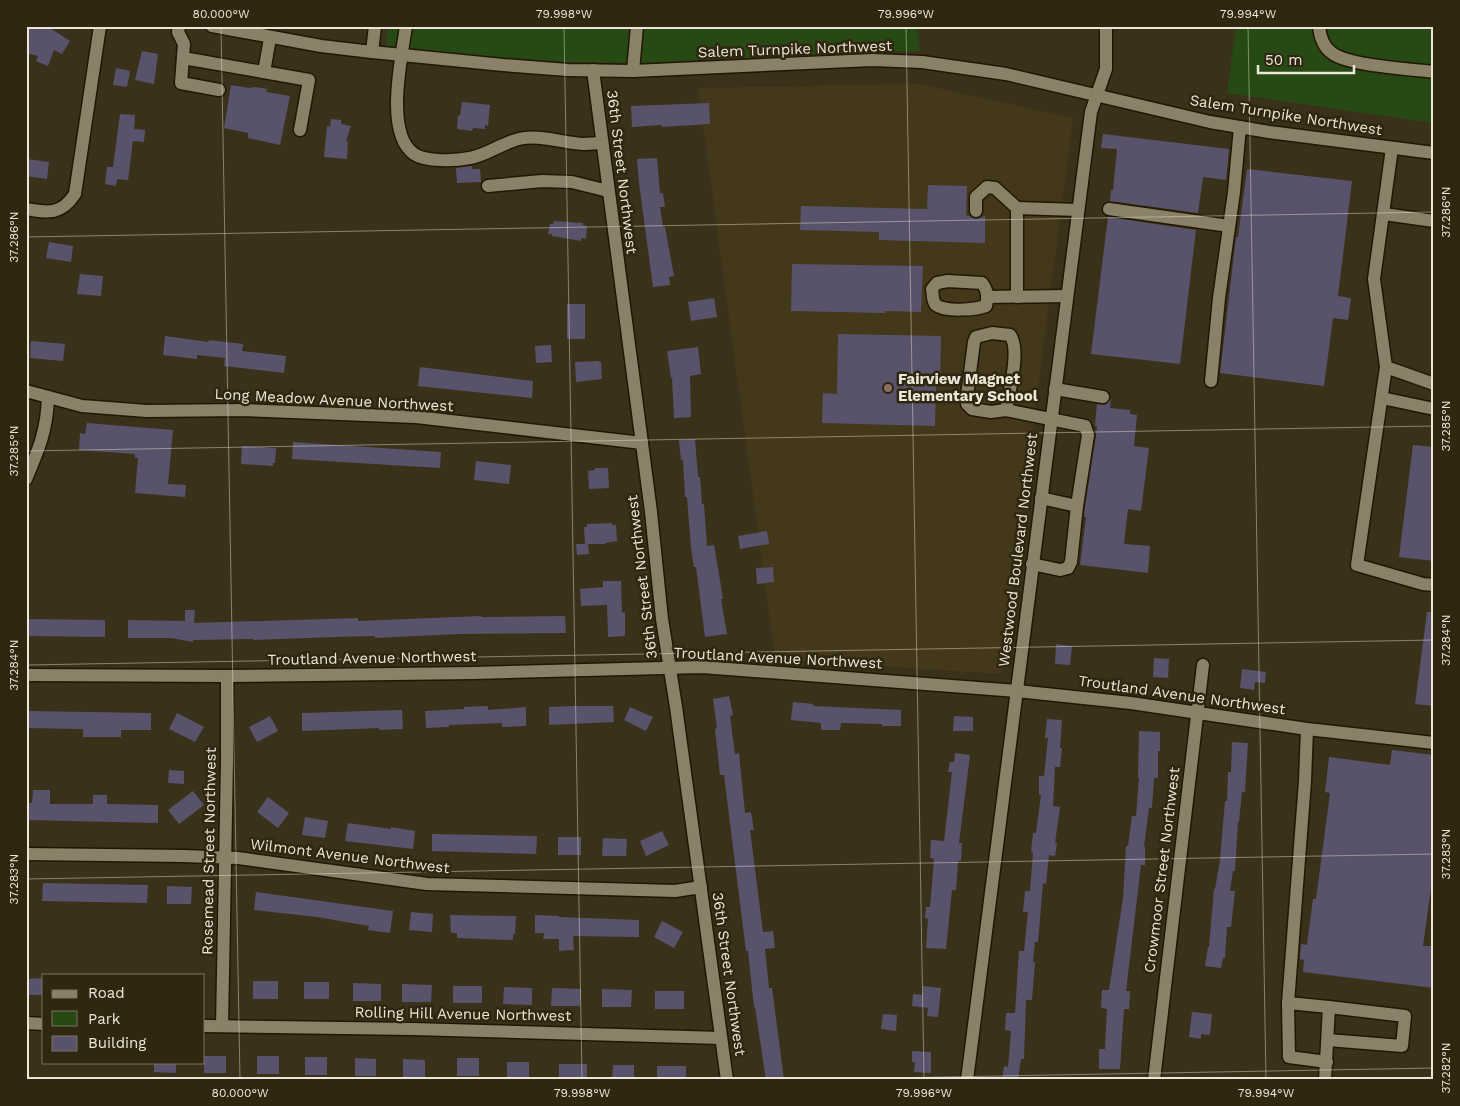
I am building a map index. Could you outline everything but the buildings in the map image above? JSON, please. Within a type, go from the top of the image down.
[{"type":"street","points":[[26,209],[45,212],[54,211],[63,207],[75,194],[100,26]]},
{"type":"street","points":[[179,26],[178,32],[184,44],[181,83],[220,90]]},
{"type":"street","name":"Salem Turnpike Northwest","points":[[212,26],[270,38],[402,56],[503,65],[593,70],[633,71],[874,60],[922,62],[1006,74],[1210,122],[1434,153]]},
{"type":"street","points":[[372,52],[375,26]]},
{"type":"street","points":[[406,26],[398,82],[397,109],[404,142],[415,155],[425,158],[453,160],[468,158],[480,156],[518,139],[528,137],[583,144],[602,143]]},
{"type":"street","points":[[633,71],[637,26]]},
{"type":"street","name":"Westwood Boulevard Northwest","points":[[967,1080],[1091,112],[1103,83],[1106,69],[1106,26]]},
{"type":"street","points":[[1319,26],[1323,44],[1330,52],[1340,58],[1355,62],[1434,72]]},
{"type":"street","points":[[264,72],[270,38]]},
{"type":"street","points":[[183,58],[309,80],[300,130]]},
{"type":"street","name":"36th Street Northwest","points":[[593,70],[651,512],[662,619],[727,1080]]},
{"type":"street","points":[[1211,381],[1240,127]]},
{"type":"street","points":[[1392,148],[1374,279],[1386,367],[1357,564],[1423,584],[1434,585]]},
{"type":"street","points":[[488,186],[542,181],[572,182],[608,191]]},
{"type":"street","points":[[976,211],[976,197],[987,187],[995,188],[1017,208],[1078,210]]},
{"type":"street","points":[[1017,208],[1017,296]]},
{"type":"street","points":[[1109,210],[1228,226]]},
{"type":"street","points":[[1384,214],[1434,221]]},
{"type":"street","points":[[988,297],[1067,296]]},
{"type":"street","points":[[1006,410],[1015,354],[1013,339],[1010,335],[992,333],[976,337],[967,404],[972,409],[991,412],[1006,410],[1085,426],[1088,435],[1071,562],[1068,568],[1060,570],[1032,564]]},
{"type":"street","points":[[1386,367],[1434,384]]},
{"type":"street","points":[[1055,389],[1103,397]]},
{"type":"street","name":"Long Meadow Avenue Northwest","points":[[26,391],[82,406],[147,411],[243,410],[416,417],[642,443]]},
{"type":"street","points":[[26,479],[43,439],[47,419],[48,397]]},
{"type":"street","points":[[1382,398],[1434,409]]},
{"type":"street","points":[[1041,498],[1077,506]]},
{"type":"street","name":"Crowmoor Street Northwest","points":[[1154,1080],[1203,665]]},
{"type":"street","name":"Troutland Avenue Northwest","points":[[26,676],[227,676],[711,668],[1016,691],[1132,703],[1307,729],[1434,743]]},
{"type":"street","name":"Rosemead Street Northwest","points":[[222,1026],[227,676]]},
{"type":"street","points":[[1307,729],[1305,781],[1288,1003],[1289,1056],[1327,1062]]},
{"type":"street","name":"Wilmont Avenue Northwest","points":[[26,854],[225,858],[427,884],[675,891],[701,887]]},
{"type":"street","points":[[1288,1003],[1405,1016],[1402,1046],[1328,1040]]},
{"type":"street","points":[[1325,1080],[1329,1008]]},
{"type":"street","points":[[26,1023],[42,1024]]},
{"type":"street","name":"Rolling Hill Avenue Northwest","points":[[205,1026],[413,1029],[721,1038]]},
{"type":"shaded area","name":"Fairview Magnet Elementary School","points":[[919,84],[1073,118],[1001,674],[775,659],[698,88]]},
{"type":"green space","points":[[388,26],[917,26],[920,51],[861,52],[646,63],[564,62],[457,54],[386,46]]},
{"type":"green space","points":[[1236,26],[1434,26],[1434,123],[1227,93]]},
{"type":"place","name":"Fairview Magnet Elementary School","points":[[888,388]]}]
